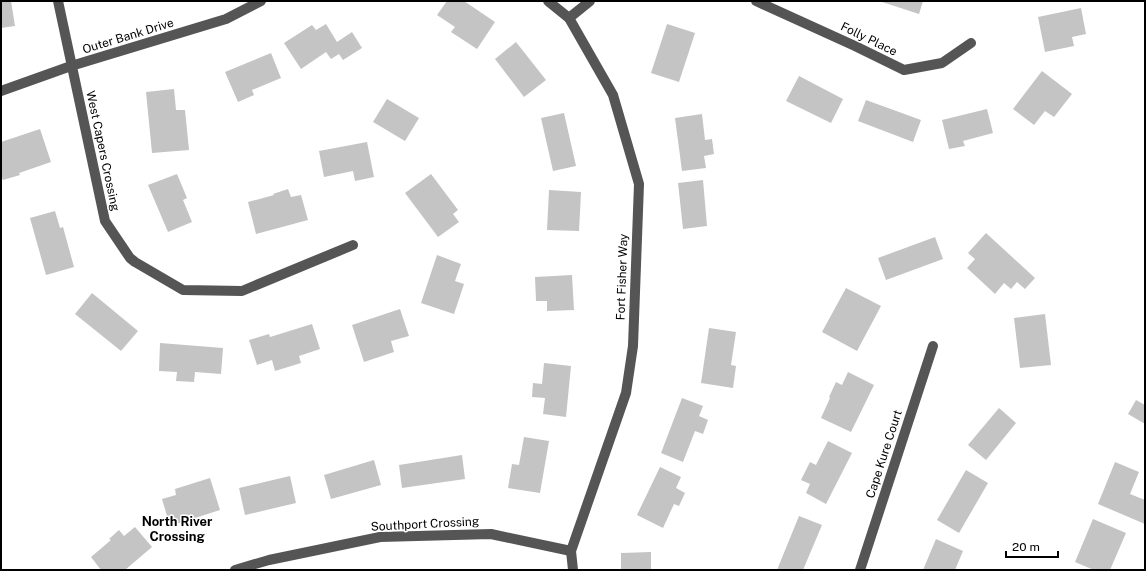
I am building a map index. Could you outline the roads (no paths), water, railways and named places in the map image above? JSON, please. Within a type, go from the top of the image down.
[{"type":"street","name":"West Capers Crossing","points":[[58,1],[105,221],[130,258],[183,290],[242,291],[353,245]]},
{"type":"street","name":"Outer Bank Drive","points":[[1,91],[71,66],[226,19],[261,1]]},
{"type":"street","name":"Fort Fisher Way","points":[[548,1],[569,18],[613,95],[639,184],[633,346],[626,393],[571,551],[573,570]]},
{"type":"street","points":[[569,18],[590,1]]},
{"type":"street","name":"Folly Place","points":[[756,1],[904,70],[942,63],[971,43]]},
{"type":"street","name":"Cape Kure Court","points":[[860,570],[933,346]]},
{"type":"street","name":"Southport Crossing","points":[[235,570],[269,560],[380,537],[491,534],[571,551]]},
{"type":"district","name":"North River Crossing","points":[[177,528]]}]
